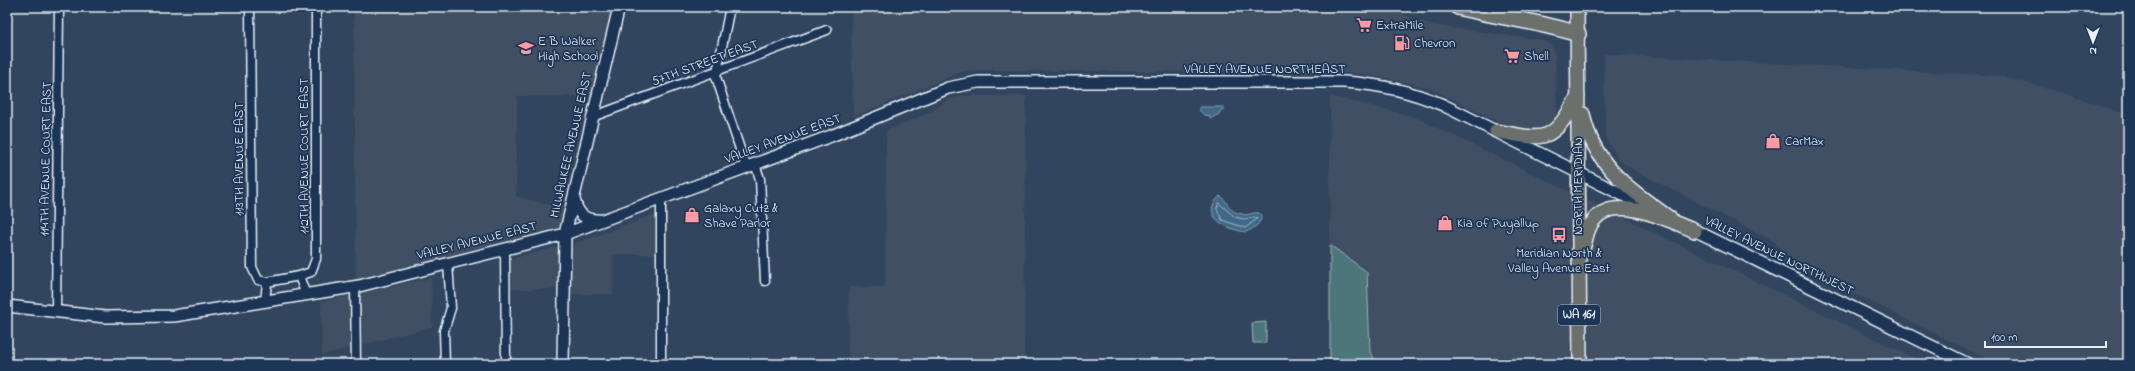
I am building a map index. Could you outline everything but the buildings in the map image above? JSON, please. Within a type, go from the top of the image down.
[{"type":"highway","points":[[1458,7],[1504,18],[1529,20],[1578,34]]},
{"type":"main road","name":"MILWAUKEE AVENUE EAST","points":[[563,364],[565,234],[619,7]]},
{"type":"main road","name":"NORTH MERIDIAN","points":[[1578,7],[1580,364]]},
{"type":"main road","name":"VALLEY AVENUE NORTHEAST","points":[[934,94],[963,84],[978,82],[1362,83],[1384,86],[1434,102],[1496,131],[1578,174]]},
{"type":"main road","name":"VALLEY AVENUE EAST","points":[[7,306],[105,317],[144,318],[174,316],[355,287],[565,234],[831,136],[934,94]]},
{"type":"main road","points":[[1496,131],[1532,138],[1550,133],[1563,122],[1579,95]]},
{"type":"main road","points":[[1579,95],[1584,119],[1592,141],[1606,167],[1621,182],[1671,219]]},
{"type":"main road","name":"VALLEY AVENUE NORTHWEST","points":[[1578,174],[1968,364]]},
{"type":"main road","points":[[574,197],[578,211],[586,219],[591,220],[607,218]]},
{"type":"main road","points":[[1579,266],[1592,222],[1604,212],[1615,209],[1641,211],[1695,230]]},
{"type":"street","name":"114TH AVENUE COURT EAST","points":[[56,312],[59,7]]},
{"type":"street","name":"113TH AVENUE EAST","points":[[250,7],[252,267],[258,280],[267,282]]},
{"type":"street","name":"112TH AVENUE COURT EAST","points":[[299,276],[311,272],[316,259],[316,7]]},
{"type":"street","points":[[730,7],[716,71],[718,85],[751,166],[760,179],[765,281]]},
{"type":"street","name":"57TH STREET EAST","points":[[592,117],[827,30]]},
{"type":"street","points":[[661,198],[661,364]]},
{"type":"street","points":[[505,249],[506,364]]},
{"type":"street","points":[[445,363],[444,331],[451,308],[448,263]]},
{"type":"street","points":[[265,302],[267,282],[299,276],[306,295]]},
{"type":"street","points":[[355,287],[356,364]]},
{"type":"shaded area","points":[[354,7],[619,7],[597,96],[517,96],[516,196],[567,210],[563,226],[356,280]]},
{"type":"shaded area","points":[[851,7],[1383,7],[1431,25],[1542,40],[1551,45],[1555,53],[1557,114],[1554,126],[1545,131],[1525,131],[1503,124],[1428,87],[1359,73],[981,70],[963,71],[853,117]]},
{"type":"shaded area","points":[[1604,54],[2001,76],[2063,93],[2128,115],[2128,364],[1997,364],[1800,267],[1773,241],[1634,170],[1619,160],[1605,137]]},
{"type":"shaded area","points":[[963,96],[1026,96],[1024,364],[848,364],[849,287],[885,287],[886,131],[931,112],[949,99]]},
{"type":"shaded area","points":[[1330,96],[1415,117],[1927,364],[1378,364],[1370,352],[1367,272],[1330,245]]},
{"type":"shaded area","points":[[667,210],[667,254],[613,254],[613,294],[571,294],[570,249],[574,244]]},
{"type":"shaded area","points":[[557,247],[558,289],[511,289],[510,259]]},
{"type":"shaded area","points":[[431,278],[432,327],[322,355],[321,302]]},
{"type":"green space","points":[[1330,245],[1367,272],[1370,352],[1378,364],[1330,364]]},
{"type":"green space","points":[[1266,322],[1266,343],[1253,343],[1252,323]]},
{"type":"water","points":[[1199,107],[1224,107],[1224,110],[1221,110],[1219,114],[1210,119],[1210,116],[1204,115],[1199,110]]},
{"type":"water","points":[[1220,196],[1233,211],[1237,213],[1246,215],[1259,213],[1261,218],[1259,224],[1246,232],[1231,228],[1218,221],[1212,210],[1214,203]]},
{"type":"place","name":"ExtraMile","points":[[1364,25]]},
{"type":"place","name":"Chevron","points":[[1402,43]]},
{"type":"place","name":"E B Walker High School","points":[[526,48]]},
{"type":"place","name":"Shell","points":[[1512,56]]},
{"type":"place","name":"CarMax","points":[[1773,141]]},
{"type":"place","name":"Galaxy Cutz & Shave Parlor","points":[[692,215]]},
{"type":"place","name":"Kia of Puyallup","points":[[1445,223]]},
{"type":"place","name":"Meridian North & Valley Avenue East","points":[[1559,235]]}]
